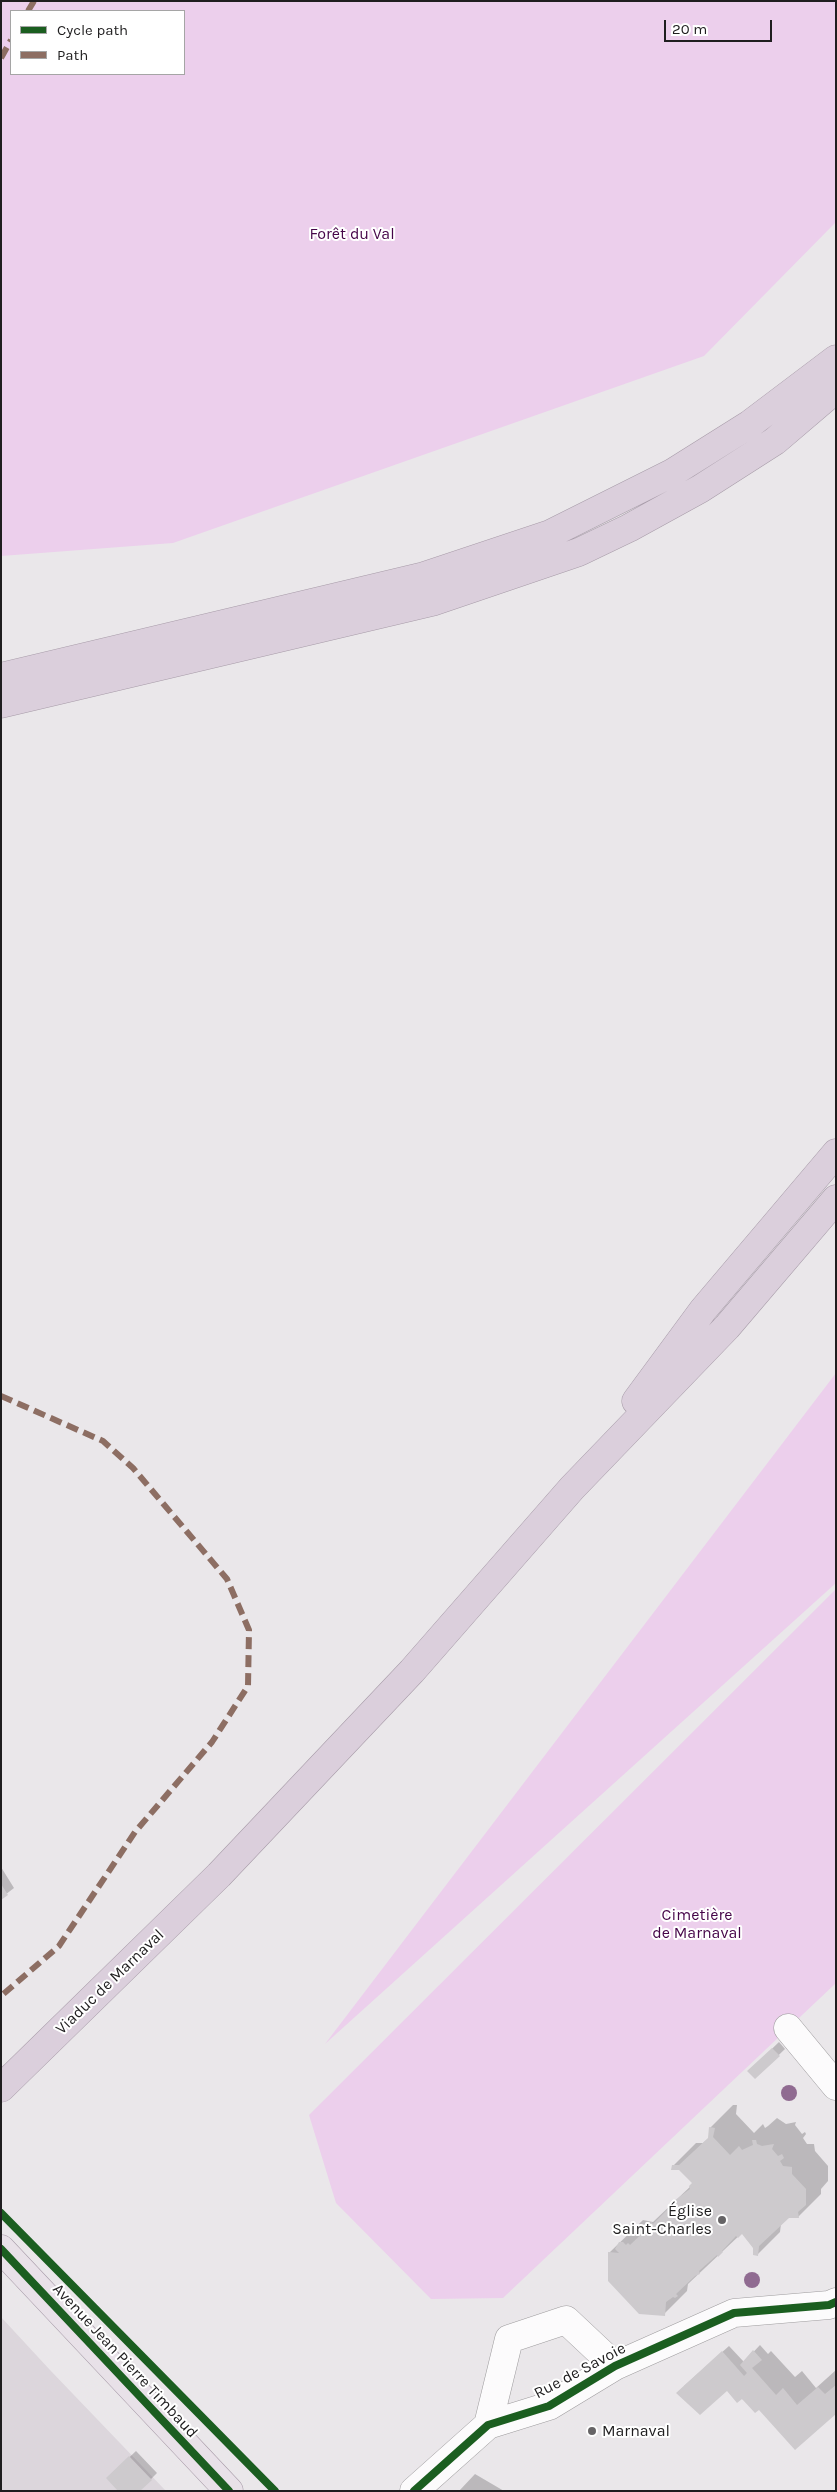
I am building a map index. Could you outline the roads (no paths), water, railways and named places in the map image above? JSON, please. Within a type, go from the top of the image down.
[{"type":"highway","points":[[1,678],[424,576],[550,534],[672,473],[750,424],[836,359]]},
{"type":"highway","points":[[1,704],[432,602],[578,552],[629,528],[700,489],[775,441],[836,389]]},
{"type":"highway","points":[[572,1488],[703,1310],[836,1153]]},
{"type":"highway","points":[[572,1488],[727,1327],[836,1199]]},
{"type":"highway","name":"Viaduc de Marnaval","points":[[1,2088],[219,1875],[412,1671],[572,1488]]},
{"type":"main road","name":"Avenue Jean Pierre Timbaud","points":[[1,2249],[229,2491]]},
{"type":"street","points":[[788,2028],[836,2086]]},
{"type":"street","name":"Rue de Savoie","points":[[414,2491],[488,2425],[549,2406],[615,2366],[734,2313],[829,2306],[836,2302]]},
{"type":"street","points":[[488,2425],[509,2340],[566,2320],[615,2366]]},
{"type":"place","name":"Église Saint-Charles","points":[[722,2220]]},
{"type":"place","name":"Marnaval","points":[[592,2431]]},
{"type":"park label","name":"Forêt du Val","points":[[352,234]]},
{"type":"park label","name":"Cimetière de Marnaval","points":[[697,1924]]}]
